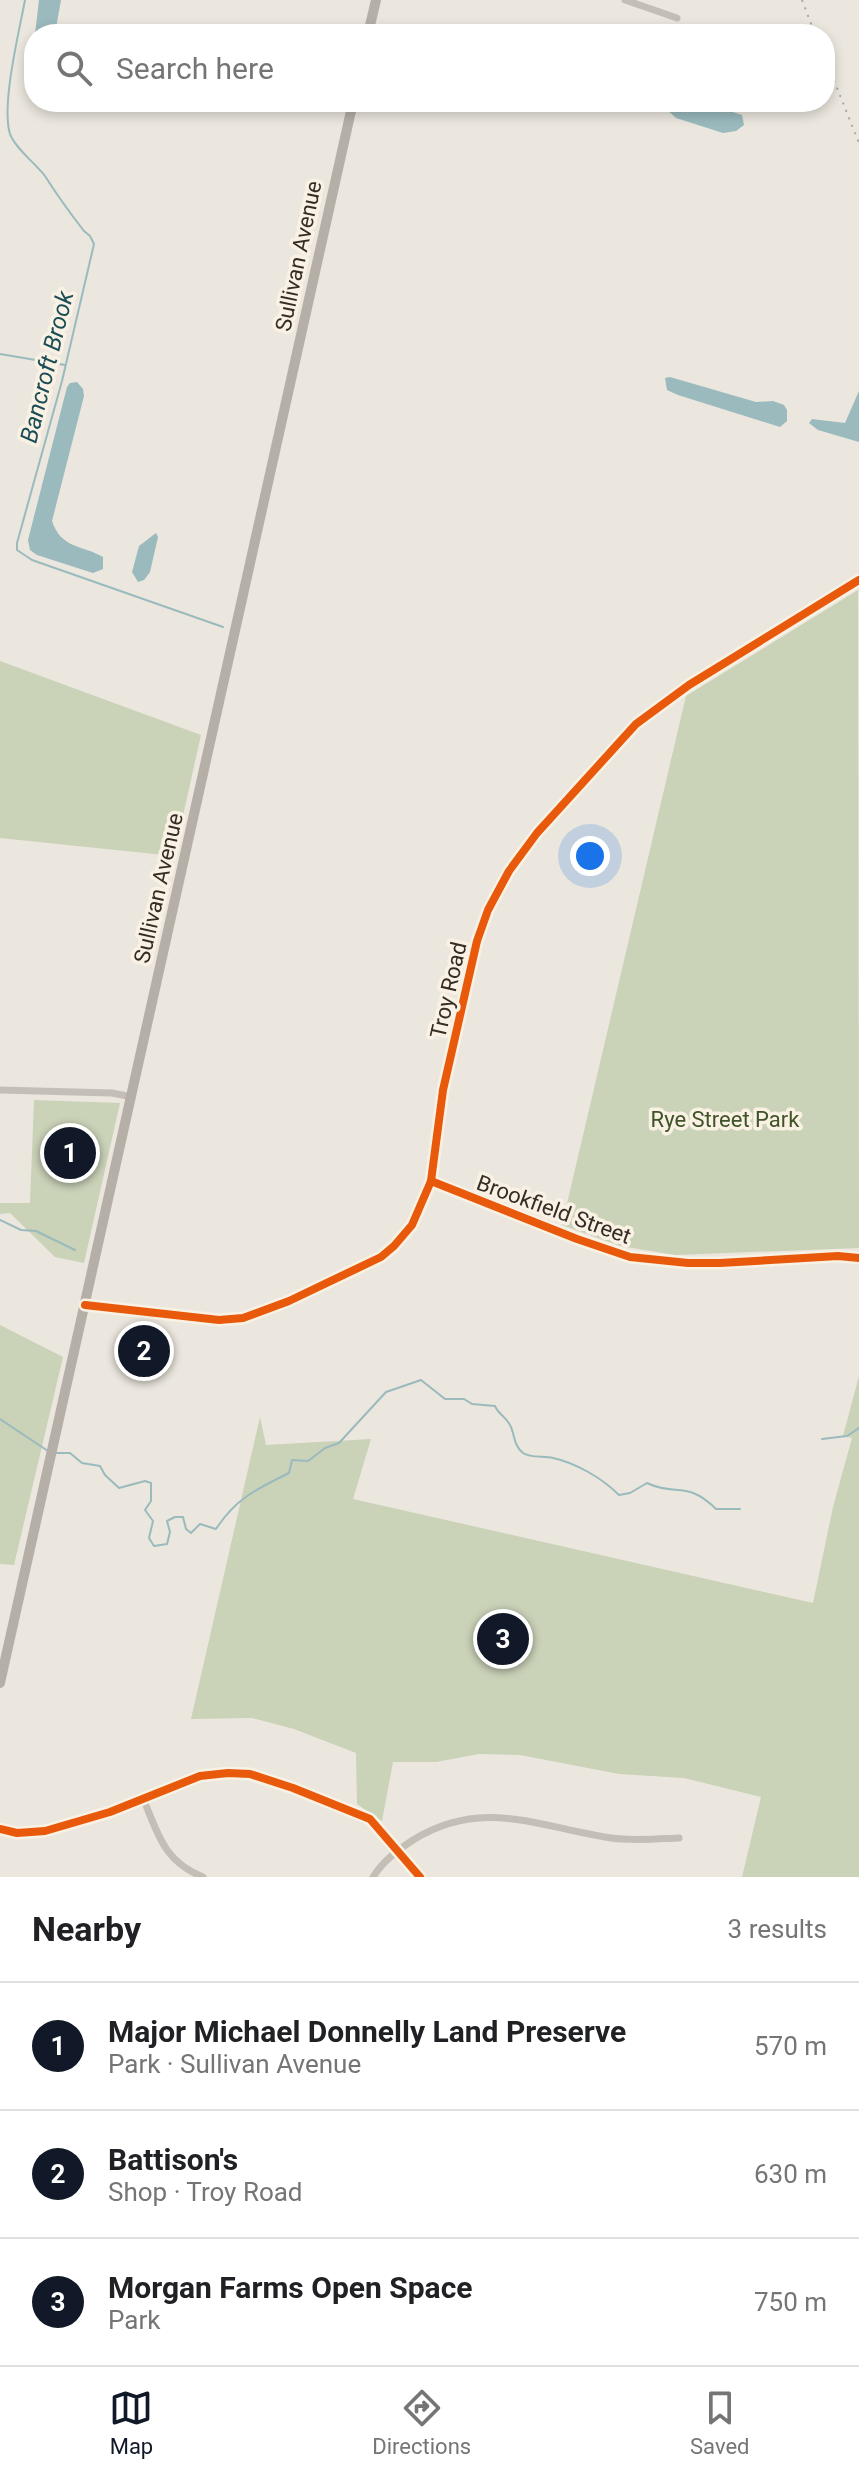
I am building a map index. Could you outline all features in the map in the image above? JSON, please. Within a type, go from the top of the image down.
[{"type":"main road","points":[[370,24],[376,0]]},
{"type":"main road","name":"Sullivan Avenue","points":[[0,1683],[351,112]]},
{"type":"main road","name":"Troy Road","points":[[85,1305],[219,1320],[243,1318],[267,1311],[381,1257],[412,1225],[431,1181],[443,1090],[477,941],[488,910],[509,871],[537,833],[636,724],[689,685],[859,580]]},
{"type":"street","points":[[625,0],[677,18]]},
{"type":"street","points":[[0,1090],[112,1093],[132,1097]]},
{"type":"street","name":"Brookfield Street","points":[[431,1181],[630,1257],[688,1263],[838,1256],[859,1258]]},
{"type":"street","points":[[0,1829],[17,1833],[45,1831],[110,1812],[200,1776],[250,1774],[361,1814],[380,1828],[420,1877]]},
{"type":"street","points":[[143,1798],[167,1851],[183,1869],[203,1877]]},
{"type":"street","points":[[373,1877],[397,1850],[442,1825],[485,1816],[522,1819],[613,1839],[679,1838]]},
{"type":"green space","name":"Rye Street Park","points":[[858,590],[859,1248],[675,1255],[620,1246],[562,1225],[686,696]]},
{"type":"green space","points":[[0,661],[201,735],[174,856],[0,838]]},
{"type":"green space","points":[[34,1100],[120,1103],[84,1263],[55,1257],[10,1213],[0,1214],[0,1203],[30,1203]]},
{"type":"green space","points":[[0,1325],[63,1357],[14,1565],[0,1564]]},
{"type":"green space","points":[[859,1376],[859,1877],[742,1877],[761,1797],[684,1778],[619,1774],[520,1755],[479,1754],[436,1762],[393,1762],[382,1821],[357,1804],[356,1753],[294,1729],[252,1718],[191,1719],[260,1417],[266,1445],[371,1439],[353,1499],[813,1603],[833,1507],[852,1438],[843,1436]]},
{"type":"water","points":[[39,0],[61,0],[57,24],[36,24]]},
{"type":"water","points":[[670,112],[733,112],[742,115],[744,125],[736,131],[723,133],[676,118]]},
{"type":"water","points":[[665,378],[756,402],[773,401],[784,405],[787,421],[780,427],[678,395],[667,390]]},
{"type":"water","points":[[77,382],[84,396],[52,521],[67,542],[103,557],[103,569],[93,573],[37,555],[30,550],[28,540],[67,387]]},
{"type":"water","points":[[859,391],[859,442],[818,430],[809,423],[812,419],[845,423]]},
{"type":"water","points":[[156,533],[158,537],[150,572],[138,582],[132,572],[139,546]]},
{"type":"waterway","name":"Bancroft Brook","points":[[25,0],[9,87],[10,134],[94,244],[17,550],[32,560],[223,627]]},
{"type":"waterway","points":[[0,354],[65,365]]},
{"type":"waterway","points":[[0,1220],[21,1230],[36,1231],[75,1250]]},
{"type":"waterway","points":[[54,1453],[70,1453],[82,1463],[100,1466],[119,1488],[145,1481],[151,1483],[151,1501],[145,1510],[153,1521],[149,1538],[154,1546],[167,1544],[170,1532],[167,1521],[183,1517],[186,1529],[191,1533],[200,1524],[216,1529],[239,1502],[289,1473],[292,1460],[308,1461],[325,1448],[339,1443],[386,1392],[421,1380],[445,1399],[464,1399],[472,1404],[495,1406],[512,1428],[517,1447],[523,1453],[580,1467],[619,1495],[630,1493],[647,1483],[697,1495],[716,1509],[740,1509]]},
{"type":"waterway","points":[[0,1419],[48,1451]]},
{"type":"waterway","points":[[822,1439],[847,1436],[859,1428]]},
{"type":"railway","points":[[802,0],[811,24]]},
{"type":"railway","points":[[835,83],[859,143]]},
{"type":"cycle path","points":[[85,1305],[219,1320],[243,1318],[289,1301],[381,1257],[394,1246],[412,1225],[431,1181],[443,1090],[477,941],[488,910],[509,871],[537,833],[636,724],[689,685],[859,580]]},
{"type":"cycle path","points":[[431,1181],[630,1257],[688,1263],[838,1256],[859,1258]]},
{"type":"cycle path","points":[[0,1829],[17,1833],[45,1831],[110,1812],[200,1776],[250,1774],[370,1819],[420,1877]]},
{"type":"place","name":"Major Michael Donnelly Land Preserve","points":[[70,1153]]},
{"type":"place","name":"Battison's","points":[[144,1351]]},
{"type":"place","name":"Morgan Farms Open Space","points":[[503,1639]]}]
